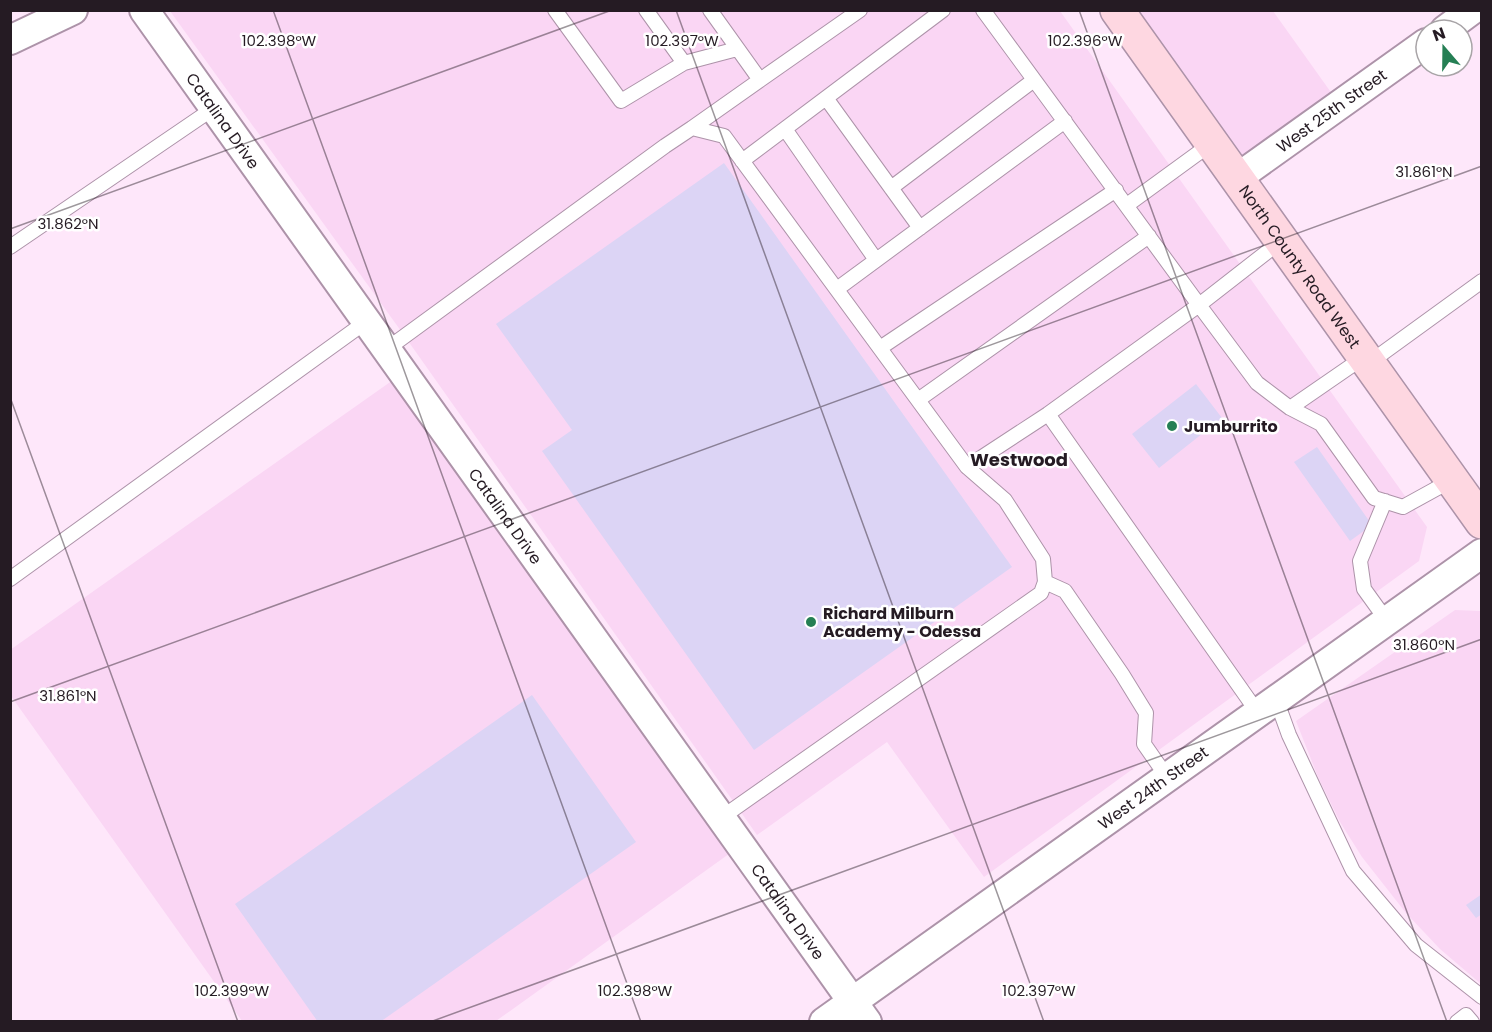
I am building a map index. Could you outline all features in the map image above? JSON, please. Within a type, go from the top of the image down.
[{"type":"main road","name":"North County Road West","points":[[1117,10],[1482,522]]},
{"type":"street","points":[[10,39],[73,10]]},
{"type":"street","name":"Catalina Drive","points":[[144,10],[860,1011]]},
{"type":"street","name":"West 25th Street","points":[[1237,178],[1414,52]]},
{"type":"street","name":"West 24th Street","points":[[824,1022],[860,1011],[1167,777],[1482,553]]},
{"type":"lane","points":[[555,10],[621,101],[684,63],[737,49]]},
{"type":"lane","points":[[646,10],[684,63]]},
{"type":"lane","points":[[710,10],[760,80]]},
{"type":"lane","points":[[387,349],[665,146],[860,10]]},
{"type":"lane","points":[[742,161],[943,10]]},
{"type":"lane","points":[[983,10],[1257,383],[1290,408],[1321,424],[1374,498],[1403,507],[1452,480]]},
{"type":"lane","points":[[891,188],[1034,80]]},
{"type":"lane","points":[[826,98],[920,228]]},
{"type":"lane","points":[[10,247],[214,108]]},
{"type":"lane","points":[[837,290],[1065,121]]},
{"type":"lane","points":[[692,128],[724,136],[968,467],[1005,500],[1043,559],[1045,582],[1041,593],[721,818]]},
{"type":"lane","points":[[785,129],[876,261]]},
{"type":"lane","points":[[1127,205],[1212,143]]},
{"type":"lane","points":[[880,348],[1116,190]]},
{"type":"lane","points":[[918,400],[1149,236]]},
{"type":"lane","points":[[968,467],[1047,414],[1199,305],[1281,241]]},
{"type":"lane","points":[[1290,408],[1367,360],[1482,281]]},
{"type":"lane","points":[[10,579],[367,321]]},
{"type":"lane","points":[[1047,414],[1289,735],[1353,871],[1416,945],[1482,997]]},
{"type":"lane","points":[[1385,501],[1360,561],[1364,588],[1387,621]]},
{"type":"lane","points":[[1045,582],[1065,591],[1122,674],[1146,713],[1144,744],[1167,777]]},
{"type":"shaded area","points":[[170,11],[1060,11],[1427,527],[1419,561],[984,877],[887,742],[757,835],[401,331]]},
{"type":"shaded area","points":[[1117,11],[1273,11],[1340,105],[1237,178]]},
{"type":"shaded area","points":[[403,373],[740,846],[496,1021],[242,1021],[11,696],[10,650]]},
{"type":"shaded area","points":[[1455,610],[1480,611],[1481,613],[1481,984],[1440,949],[1406,913],[1362,857],[1340,822],[1318,777],[1296,721]]},
{"type":"building","points":[[724,163],[1012,567],[754,750],[542,451],[572,430],[496,324]]},
{"type":"building","points":[[1196,384],[1222,418],[1159,468],[1132,434]]},
{"type":"building","points":[[1317,447],[1372,525],[1350,541],[1294,462]]},
{"type":"building","points":[[532,695],[636,842],[380,1022],[318,1022],[235,904]]},
{"type":"building","points":[[1482,894],[1482,914],[1476,918],[1466,905]]},
{"type":"place","name":"Jumburrito","points":[[1172,426]]},
{"type":"place","name":"Richard Milburn Academy - Odessa","points":[[811,622]]},
{"type":"district","name":"Westwood","points":[[1019,459]]}]
